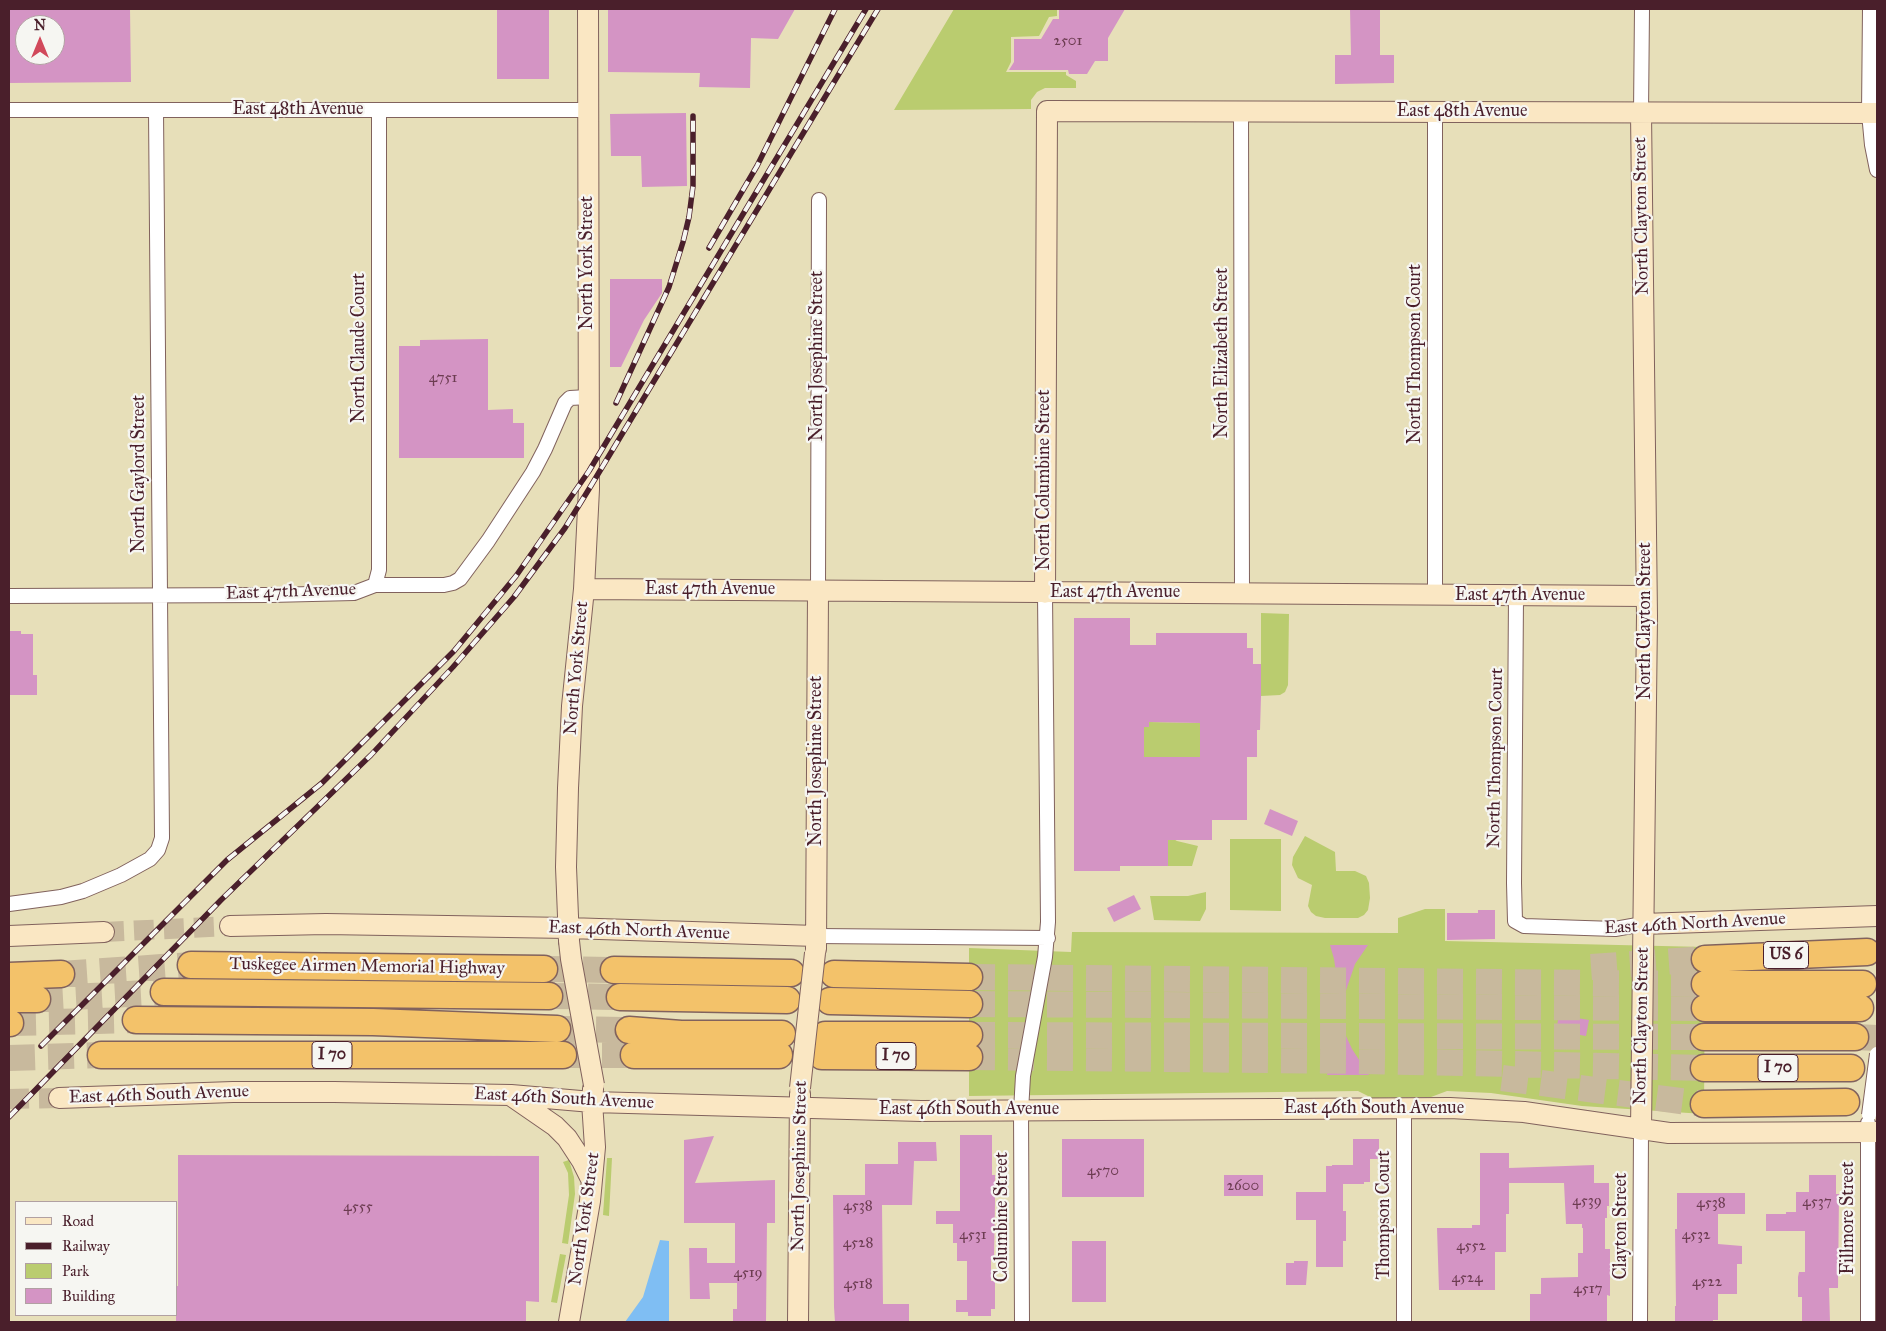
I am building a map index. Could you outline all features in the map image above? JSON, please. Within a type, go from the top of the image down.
[{"type":"highway","name":"US 6","points":[[1862,996],[1705,984],[1867,952]]},
{"type":"highway","name":"Tuskegee Airmen Memorial Highway","points":[[191,965],[544,969]]},
{"type":"highway","points":[[614,970],[791,973]]},
{"type":"highway","points":[[9,976],[61,974]]},
{"type":"highway","points":[[834,974],[969,977]]},
{"type":"highway","points":[[164,992],[549,996]]},
{"type":"highway","points":[[620,997],[787,1000]]},
{"type":"highway","points":[[9,1015],[38,999]]},
{"type":"highway","points":[[830,1001],[969,1004]]},
{"type":"highway","points":[[136,1020],[373,1022],[557,1028]]},
{"type":"highway","points":[[1704,1037],[1855,1037]]},
{"type":"highway","points":[[632,1042],[780,1045]]},
{"type":"highway","name":"I 70","points":[[824,1045],[969,1046]]},
{"type":"highway","name":"I 70","points":[[101,1055],[563,1055]]},
{"type":"highway","name":"I 70","points":[[1704,1068],[1851,1068]]},
{"type":"highway","points":[[1704,1104],[1846,1102]]},
{"type":"street","name":"North York Street","points":[[569,1322],[588,1217],[595,1147],[593,1094],[571,959],[566,868],[569,770],[576,657],[584,589],[590,488],[588,398],[588,9]]},
{"type":"street","points":[[1641,113],[1642,9]]},
{"type":"street","points":[[1870,9],[1872,145],[1877,170]]},
{"type":"street","name":"East 48th Avenue","points":[[9,110],[587,110]]},
{"type":"street","name":"North Gaylord Street","points":[[9,904],[61,897],[122,876],[150,859],[158,850],[162,838],[156,110]]},
{"type":"street","name":"North Claude Court","points":[[375,586],[379,570],[379,110]]},
{"type":"street","name":"East 48th Avenue","points":[[1047,111],[1873,113]]},
{"type":"street","name":"North Columbine Street","points":[[1021,1111],[1023,1076],[1047,944],[1045,593],[1047,111]]},
{"type":"street","name":"North Elizabeth Street","points":[[1241,111],[1242,594]]},
{"type":"street","name":"North Thompson Court","points":[[1435,112],[1435,595]]},
{"type":"street","name":"North Clayton Street","points":[[1641,113],[1646,596],[1641,1130]]},
{"type":"street","name":"North Josephine Street","points":[[798,1322],[800,1098],[816,944],[819,200]]},
{"type":"street","name":"East 47th Avenue","points":[[9,596],[354,593],[375,586],[444,585],[453,583],[460,578],[488,541],[533,472],[546,449],[565,402],[570,398],[588,398]]},
{"type":"street","name":"East 47th Avenue","points":[[584,589],[1646,596]]},
{"type":"street","name":"North Thompson Court","points":[[1515,921],[1516,596]]},
{"type":"street","name":"East 46th North Avenue","points":[[1515,921],[1524,926],[1615,929],[1643,924],[1877,916]]},
{"type":"street","name":"East 46th North Avenue","points":[[230,926],[326,924],[816,944],[1047,944]]},
{"type":"street","points":[[9,936],[104,932]]},
{"type":"street","name":"Fillmore Street","points":[[1868,1322],[1871,1126],[1877,1054]]},
{"type":"street","name":"East 46th South Avenue","points":[[59,1098],[233,1092],[593,1094],[800,1098],[922,1111],[1404,1107],[1487,1109],[1524,1112],[1641,1130],[1690,1134],[1871,1126]]},
{"type":"street","points":[[511,1095],[555,1126],[567,1138],[591,1179]]},
{"type":"street","name":"Thompson Court","points":[[1404,1107],[1404,1322]]},
{"type":"street","name":"Columbine Street","points":[[1021,1111],[1022,1322]]},
{"type":"street","name":"Clayton Street","points":[[1640,1322],[1641,1130]]},
{"type":"green space","points":[[954,9],[1057,9],[1057,16],[1049,17],[1039,36],[1011,37],[1011,62],[1006,72],[1066,72],[1066,75],[1076,81],[1076,88],[1045,88],[1037,92],[1031,100],[1031,109],[894,110]]},
{"type":"green space","points":[[1261,613],[1289,614],[1288,685],[1285,692],[1280,695],[1261,696]]},
{"type":"green space","points":[[1149,722],[1200,723],[1200,757],[1149,757],[1144,764],[1144,727],[1149,727]]},
{"type":"green space","points":[[1168,836],[1177,841],[1198,846],[1192,866],[1168,866]]},
{"type":"green space","points":[[1305,836],[1335,852],[1336,871],[1355,871],[1366,876],[1369,883],[1370,898],[1368,910],[1364,915],[1358,918],[1325,918],[1316,916],[1311,912],[1308,906],[1312,885],[1298,878],[1292,865],[1293,857]]},
{"type":"green space","points":[[1230,839],[1281,839],[1281,911],[1230,910]]},
{"type":"green space","points":[[1206,892],[1206,909],[1200,921],[1154,920],[1150,896],[1188,896]]},
{"type":"green space","points":[[1425,909],[1445,909],[1445,941],[1705,947],[1704,1114],[1582,1106],[1491,1093],[1447,1091],[1431,1097],[1372,1098],[1358,1091],[969,1096],[969,948],[1071,952],[1072,932],[1398,933],[1398,918]]},
{"type":"green space","points":[[607,1158],[612,1158],[609,1216],[603,1215]]},
{"type":"green space","points":[[569,1160],[574,1177],[575,1194],[568,1244],[562,1243],[569,1195],[568,1173],[563,1162]]},
{"type":"green space","points":[[560,1254],[566,1255],[557,1303],[551,1302]]},
{"type":"water","points":[[660,1240],[669,1241],[669,1322],[625,1322],[643,1297]]},
{"type":"building","points":[[9,9],[130,9],[131,82],[9,83]]},
{"type":"building","points":[[497,9],[549,9],[549,79],[497,79]]},
{"type":"building","points":[[608,9],[795,9],[778,39],[751,38],[750,88],[699,87],[700,73],[608,72]]},
{"type":"building","points":[[1059,9],[1125,9],[1108,38],[1108,61],[1095,61],[1087,74],[1069,74],[1068,70],[1009,70],[1014,62],[1014,39],[1041,39],[1053,19],[1059,19]]},
{"type":"building","points":[[1350,9],[1380,9],[1380,55],[1394,55],[1394,83],[1335,84],[1335,55],[1351,55]]},
{"type":"building","points":[[686,113],[687,186],[642,187],[641,156],[611,156],[610,114]]},
{"type":"building","points":[[610,279],[662,279],[662,293],[644,320],[621,367],[610,367]]},
{"type":"building","points":[[488,339],[488,410],[513,409],[513,423],[524,423],[524,458],[399,458],[399,346],[420,346],[420,340]]},
{"type":"building","points":[[1074,618],[1130,618],[1130,645],[1156,645],[1156,633],[1247,633],[1247,648],[1253,648],[1253,664],[1261,664],[1261,696],[1260,730],[1257,730],[1257,757],[1247,757],[1247,820],[1212,820],[1212,840],[1168,840],[1168,866],[1120,866],[1120,871],[1074,871]],"holes":[[[1149,722],[1200,723],[1200,757],[1144,757],[1144,727],[1149,727]]]},
{"type":"building","points":[[9,631],[33,634],[33,675],[37,675],[37,695],[9,695]]},
{"type":"building","points":[[1270,809],[1298,821],[1292,836],[1264,824]]},
{"type":"building","points":[[1134,895],[1141,909],[1114,922],[1107,908]]},
{"type":"building","points":[[1478,910],[1495,910],[1495,939],[1447,940],[1447,913],[1478,913]]},
{"type":"building","points":[[1330,945],[1368,945],[1355,964],[1341,1005],[1334,959]]},
{"type":"building","points":[[1559,1015],[1589,1020],[1586,1036],[1556,1031]]},
{"type":"building","points":[[1340,1023],[1352,1049],[1369,1075],[1327,1075],[1336,1047]]},
{"type":"building","points":[[960,1135],[992,1135],[992,1175],[995,1175],[995,1203],[994,1256],[991,1256],[991,1281],[995,1281],[995,1309],[991,1309],[991,1316],[968,1316],[968,1312],[956,1312],[956,1300],[967,1300],[967,1261],[957,1261],[957,1243],[953,1243],[953,1224],[936,1224],[936,1211],[960,1211]]},
{"type":"building","points":[[714,1136],[695,1183],[775,1180],[775,1223],[767,1223],[766,1322],[733,1322],[733,1309],[737,1309],[737,1283],[709,1283],[710,1299],[690,1299],[689,1248],[707,1248],[707,1263],[735,1263],[735,1223],[684,1223],[684,1140]]},
{"type":"building","points":[[1062,1139],[1144,1139],[1144,1197],[1062,1197]]},
{"type":"building","points":[[1353,1139],[1379,1139],[1379,1159],[1370,1159],[1370,1182],[1364,1182],[1364,1184],[1343,1184],[1343,1211],[1346,1211],[1346,1241],[1343,1241],[1343,1267],[1316,1267],[1316,1220],[1296,1220],[1296,1192],[1326,1192],[1326,1166],[1353,1165]]},
{"type":"building","points":[[898,1142],[936,1142],[937,1161],[914,1161],[912,1205],[882,1205],[883,1304],[909,1304],[909,1322],[835,1322],[833,1195],[865,1195],[865,1164],[898,1164]]},
{"type":"building","points":[[1480,1153],[1509,1153],[1509,1168],[1594,1165],[1594,1183],[1609,1183],[1609,1206],[1607,1206],[1607,1218],[1605,1218],[1605,1249],[1610,1249],[1610,1296],[1607,1295],[1607,1322],[1530,1322],[1530,1294],[1541,1294],[1541,1278],[1578,1277],[1578,1253],[1583,1253],[1583,1228],[1582,1224],[1566,1224],[1564,1183],[1509,1183],[1509,1214],[1506,1214],[1506,1252],[1495,1252],[1495,1290],[1439,1290],[1437,1228],[1472,1228],[1472,1225],[1480,1225]]},
{"type":"building","points":[[178,1155],[539,1156],[539,1302],[526,1301],[526,1322],[176,1322],[176,1316],[178,1316]]},
{"type":"building","points":[[1224,1175],[1263,1175],[1263,1196],[1224,1196]]},
{"type":"building","points":[[1809,1175],[1836,1175],[1836,1194],[1839,1194],[1838,1288],[1829,1288],[1830,1322],[1802,1322],[1802,1297],[1798,1297],[1798,1277],[1799,1272],[1805,1272],[1805,1231],[1766,1231],[1766,1214],[1796,1212],[1796,1192],[1809,1192]]},
{"type":"building","points":[[1677,1193],[1745,1193],[1745,1214],[1718,1214],[1718,1244],[1742,1246],[1742,1264],[1737,1264],[1737,1294],[1718,1294],[1718,1320],[1713,1320],[1713,1322],[1675,1322]]},
{"type":"building","points":[[1072,1241],[1106,1241],[1106,1302],[1072,1302]]},
{"type":"building","points":[[1294,1261],[1308,1261],[1306,1285],[1286,1285],[1286,1263],[1294,1263]]},
{"type":"tunnel","points":[[104,932],[230,926]]},
{"type":"tunnel","points":[[1591,967],[1705,959]]},
{"type":"tunnel","points":[[61,974],[191,965]]},
{"type":"tunnel","points":[[544,969],[614,970]]},
{"type":"tunnel","points":[[969,977],[1705,984]]},
{"type":"tunnel","points":[[37,999],[164,992]]},
{"type":"tunnel","points":[[549,996],[620,997]]},
{"type":"tunnel","points":[[969,1004],[1705,1008]]},
{"type":"tunnel","points":[[10,1023],[136,1020]]},
{"type":"tunnel","points":[[557,1029],[629,1030]]},
{"type":"tunnel","points":[[969,1035],[1704,1037]]},
{"type":"tunnel","points":[[1855,1037],[1877,1038]]},
{"type":"tunnel","points":[[9,1058],[101,1055]]},
{"type":"tunnel","points":[[563,1055],[634,1055]]},
{"type":"tunnel","points":[[969,1057],[1363,1061],[1704,1068]]},
{"type":"tunnel","points":[[1502,1078],[1704,1104]]},
{"type":"tunnel","points":[[9,1099],[59,1098]]},
{"type":"railway","points":[[709,248],[757,166],[835,9]]},
{"type":"railway","points":[[41,1046],[227,860],[322,783],[454,651],[516,576],[589,471],[866,9]]},
{"type":"railway","points":[[9,1117],[221,900],[371,755],[453,667],[514,597],[565,528],[878,9]]},
{"type":"railway","points":[[616,403],[669,287],[683,242],[689,217],[693,186],[693,116]]}]
